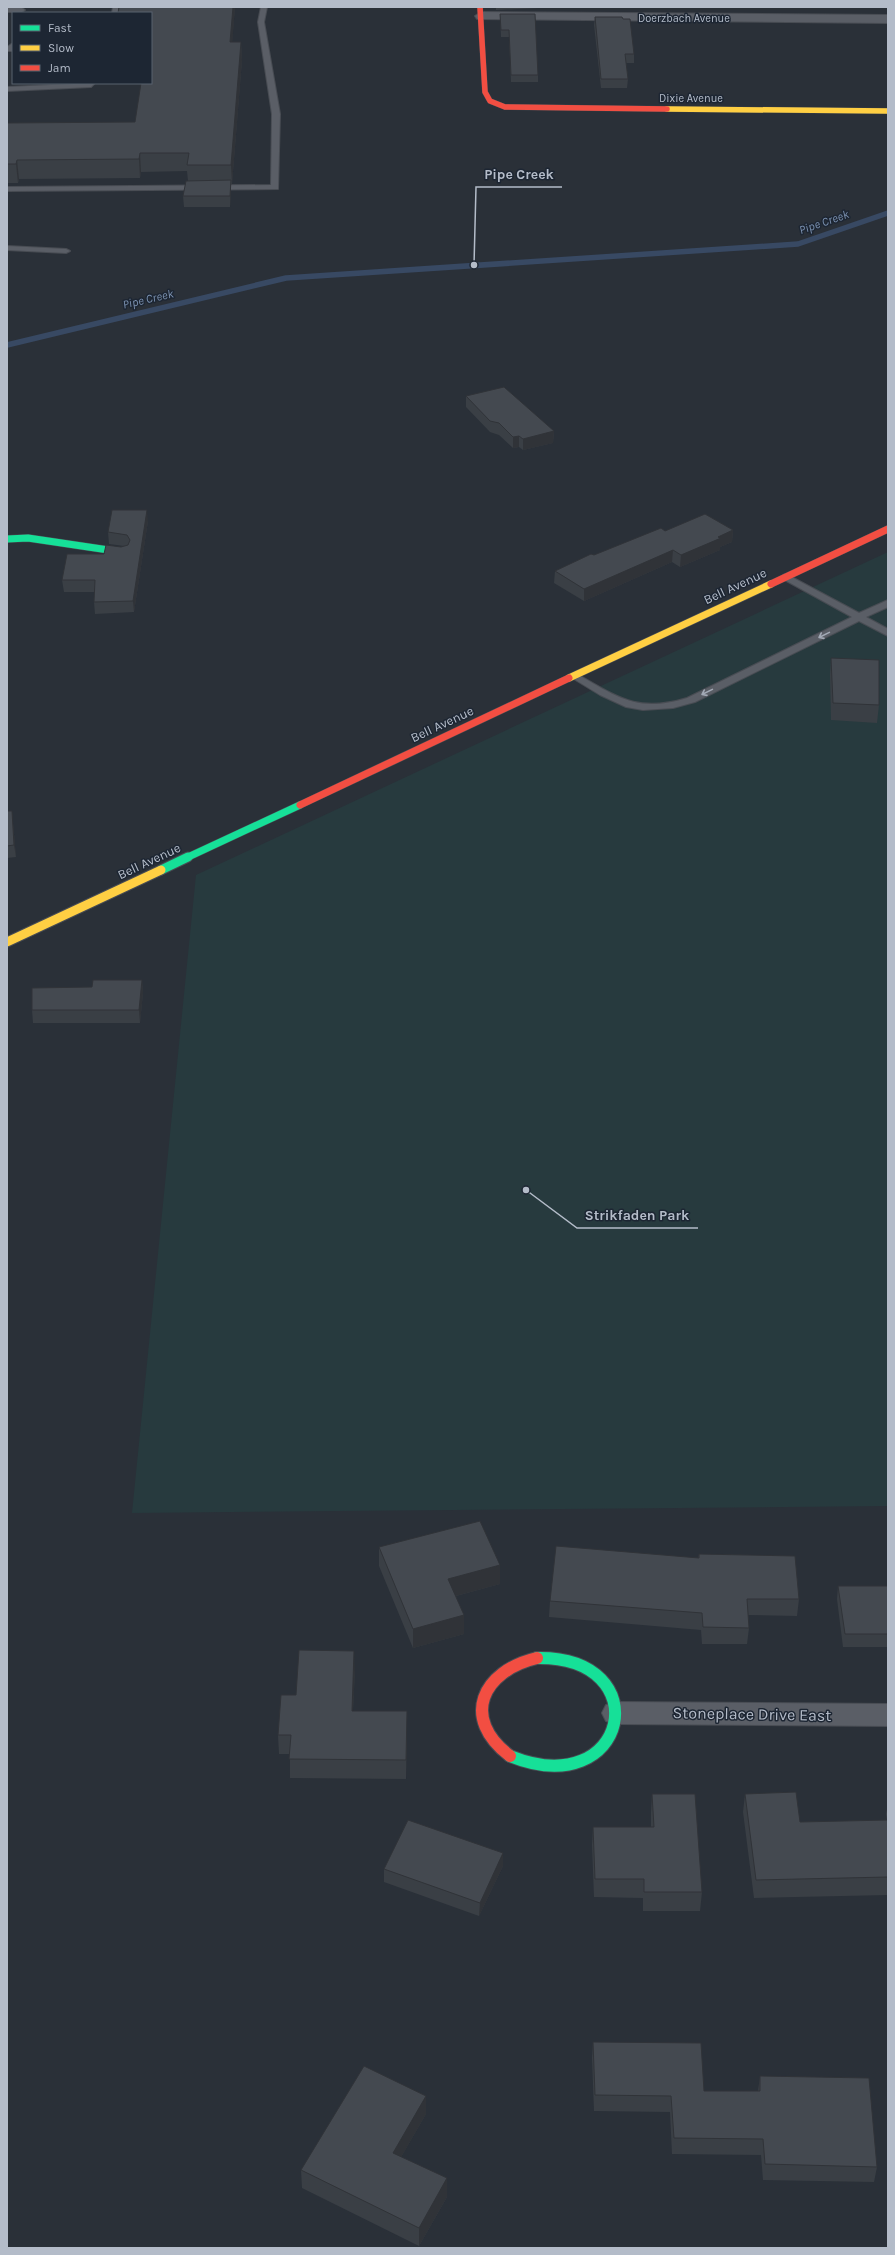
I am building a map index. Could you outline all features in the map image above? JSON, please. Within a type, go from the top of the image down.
[{"type":"street","name":"Doerzbach Avenue","points":[[480,12],[888,19]]},
{"type":"street","name":"Dixie Avenue","points":[[480,12],[485,92],[494,104],[505,107],[888,111]]},
{"type":"street","name":"Bell Avenue","points":[[7,942],[888,529]]},
{"type":"street","points":[[7,540],[28,538],[122,552]]},
{"type":"street","points":[[544,1658],[560,1659],[582,1665],[599,1678],[612,1694],[616,1713],[612,1732],[601,1748],[582,1761],[560,1766],[536,1766],[514,1759],[495,1746],[484,1729],[480,1710],[485,1691],[497,1675],[515,1664],[544,1658]]},
{"type":"street","name":"Stoneplace Drive East","points":[[616,1713],[888,1715]]},
{"type":"lane","points":[[7,188],[275,187],[276,114],[261,22],[264,7]]},
{"type":"lane","points":[[7,10],[22,10]]},
{"type":"lane","points":[[7,89],[92,84]]},
{"type":"lane","points":[[7,248],[66,250]]},
{"type":"lane","points":[[786,577],[888,634]]},
{"type":"lane","points":[[574,676],[631,706],[646,708],[670,707],[691,700],[888,603]]},
{"type":"green space","points":[[888,552],[888,1506],[132,1513],[196,875]]},
{"type":"building","points":[[119,7],[233,7],[230,42],[241,42],[231,165],[187,165],[189,153],[140,153],[139,159],[17,160],[16,164],[7,164],[7,123],[135,122],[141,84],[152,84],[152,12],[118,12]]},
{"type":"building","points":[[500,14],[535,14],[538,75],[511,75],[509,30],[501,30]]},
{"type":"building","points":[[595,17],[622,17],[623,19],[630,19],[634,54],[625,54],[628,79],[601,79]]},
{"type":"building","points":[[231,180],[230,196],[183,196],[186,181]]},
{"type":"building","points":[[504,387],[554,431],[523,439],[519,436],[513,437],[499,423],[490,421],[466,396]]},
{"type":"building","points":[[112,510],[147,510],[133,601],[94,602],[95,580],[62,580],[67,554],[104,554],[106,545],[121,547],[128,545],[130,540],[127,535],[108,532]]},
{"type":"building","points":[[705,514],[733,530],[718,537],[721,538],[681,555],[673,550],[584,589],[555,571],[591,554],[594,555],[661,528],[665,531]]},
{"type":"building","points":[[831,658],[879,660],[879,705],[833,703]]},
{"type":"building","points":[[7,811],[12,811],[14,845],[7,846]]},
{"type":"building","points":[[93,980],[142,980],[139,1010],[32,1010],[32,988],[92,987]]},
{"type":"building","points":[[480,1521],[500,1565],[448,1579],[464,1615],[413,1629],[379,1547]]},
{"type":"building","points":[[556,1546],[699,1558],[699,1554],[795,1556],[799,1599],[747,1599],[749,1628],[703,1627],[702,1613],[550,1601]]},
{"type":"building","points":[[838,1586],[888,1586],[888,1634],[845,1634]]},
{"type":"building","points":[[299,1650],[354,1651],[352,1711],[407,1711],[406,1760],[289,1759],[291,1735],[278,1735],[281,1695],[296,1695]]},
{"type":"building","points":[[796,1792],[800,1822],[888,1820],[888,1877],[756,1880],[745,1794]]},
{"type":"building","points":[[652,1794],[695,1794],[702,1892],[644,1892],[644,1879],[595,1879],[593,1827],[654,1827]]},
{"type":"building","points":[[408,1820],[503,1853],[480,1903],[384,1869]]},
{"type":"building","points":[[593,2042],[701,2043],[704,2091],[760,2091],[760,2076],[869,2078],[877,2167],[765,2164],[763,2139],[674,2138],[671,2096],[595,2095]]},
{"type":"building","points":[[364,2066],[426,2096],[393,2153],[447,2178],[419,2228],[301,2170]]},
{"type":"waterway","name":"Pipe Creek","points":[[7,345],[286,278],[798,244],[888,213]]},
{"type":"traffic: fast","points":[[7,539],[28,538],[122,552]]},
{"type":"traffic: fast","points":[[161,870],[300,805]]},
{"type":"traffic: fast","points":[[510,1756],[525,1762],[540,1765],[557,1766],[573,1763],[588,1757],[601,1749],[610,1736],[616,1720],[616,1709],[613,1699],[601,1680],[592,1673],[572,1662],[562,1659],[537,1658]]},
{"type":"traffic: slow","points":[[667,109],[888,111]]},
{"type":"traffic: slow","points":[[569,678],[771,584]]},
{"type":"traffic: slow","points":[[7,942],[161,870]]},
{"type":"traffic: jam","points":[[480,7],[485,92],[490,101],[505,107],[667,109]]},
{"type":"traffic: jam","points":[[771,584],[888,529]]},
{"type":"traffic: jam","points":[[300,805],[569,678]]},
{"type":"traffic: jam","points":[[510,1756],[497,1746],[488,1735],[483,1722],[482,1710],[484,1697],[490,1685],[500,1674],[513,1665],[537,1658]]},
{"type":"place","name":"Pipe Creek","points":[[474,265]]},
{"type":"place","name":"Strikfaden Park","points":[[526,1190]]}]
